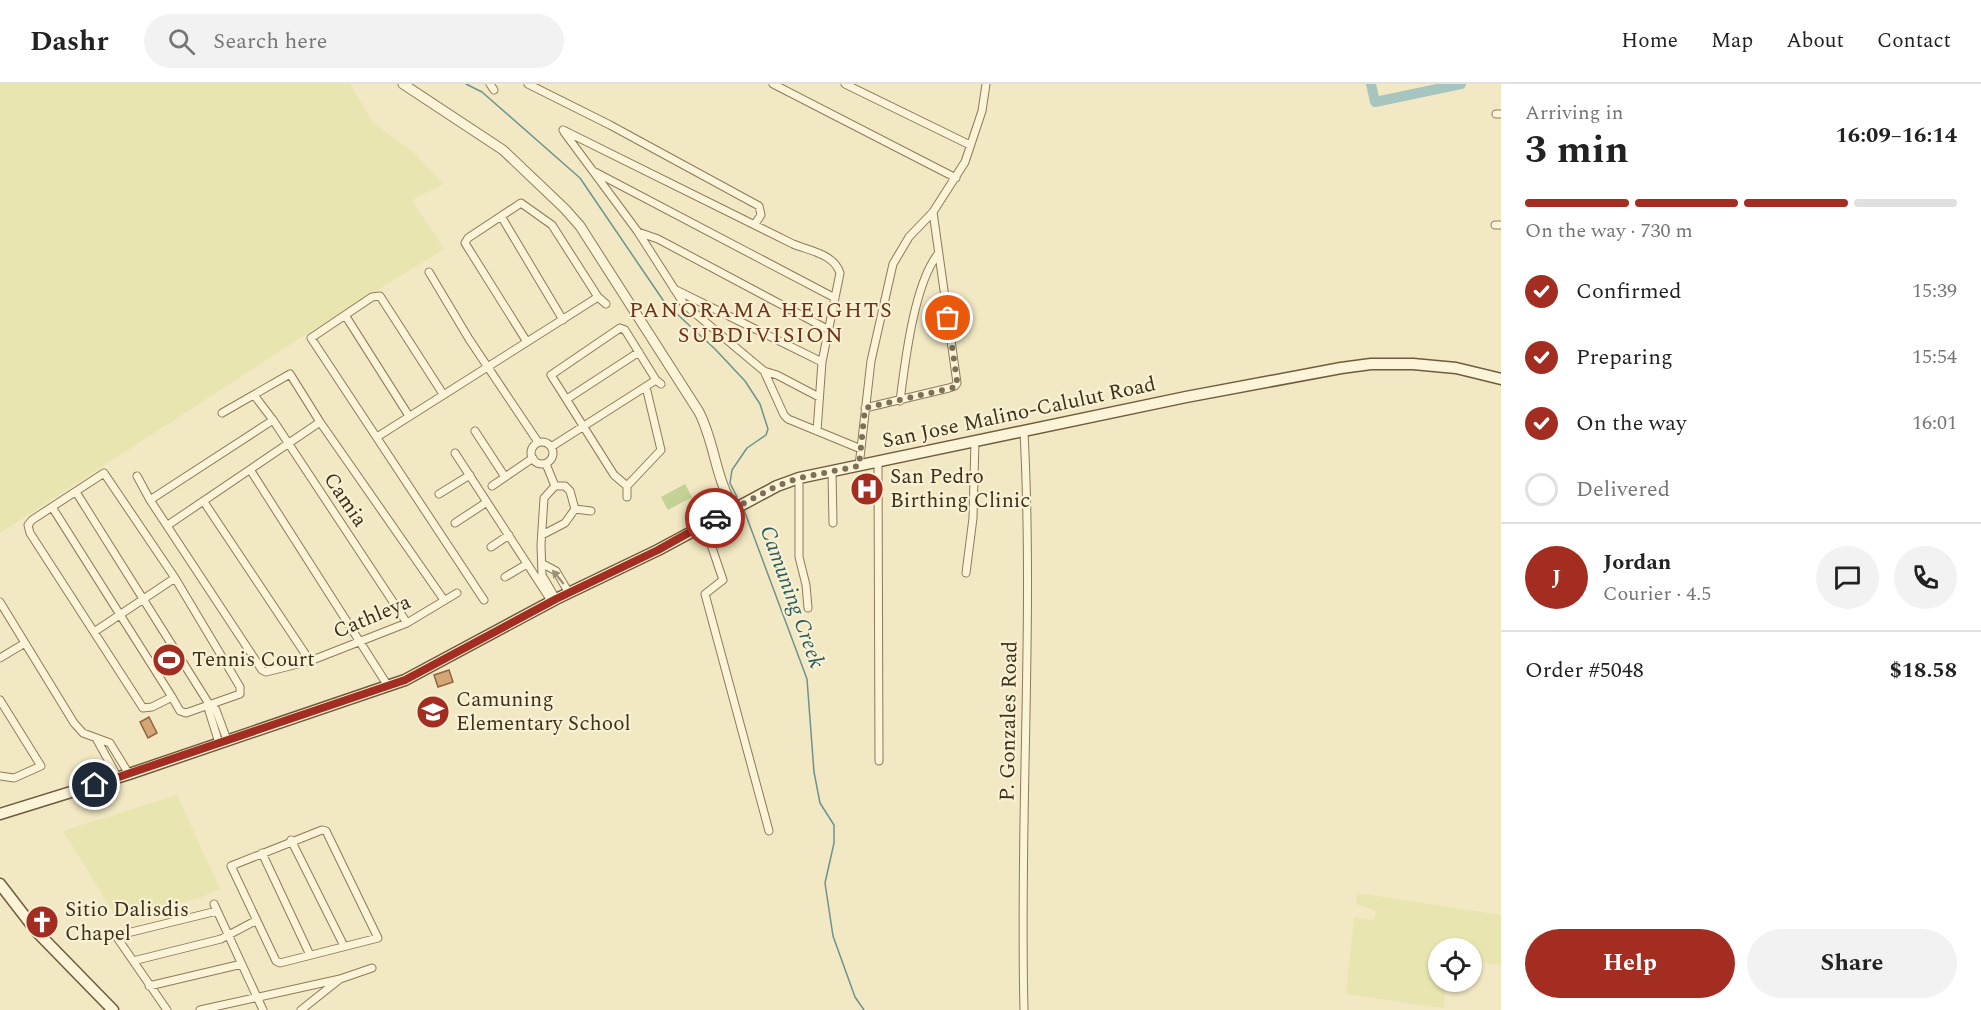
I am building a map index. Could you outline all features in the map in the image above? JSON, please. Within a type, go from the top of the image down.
[{"type":"main road","name":"San Jose Malino-Calulut Road","points":[[0,814],[123,776],[388,686],[429,669],[569,593],[658,550],[777,486],[799,478],[1281,378],[1371,364],[1413,364],[1456,368],[1501,379]]},
{"type":"main road","points":[[0,884],[37,932],[113,1010]]},
{"type":"street","points":[[403,84],[503,150],[580,226],[699,412],[705,425],[722,488],[734,508]]},
{"type":"street","points":[[528,84],[610,125],[759,206],[761,215],[755,224]]},
{"type":"street","points":[[773,84],[956,178]]},
{"type":"street","points":[[845,84],[970,145]]},
{"type":"street","points":[[859,466],[879,317],[893,264],[909,237],[933,213],[965,162],[982,111],[986,84]]},
{"type":"street","points":[[817,430],[822,362],[840,273],[837,264],[830,258],[793,244],[563,130],[638,232],[684,304],[700,320],[764,371],[819,397]]},
{"type":"street","points":[[592,171],[835,298]]},
{"type":"street","points":[[527,342],[465,243],[468,238],[523,203],[549,221],[598,297],[606,304]]},
{"type":"street","points":[[865,408],[956,387],[933,213]]},
{"type":"street","points":[[501,216],[563,320]]},
{"type":"street","points":[[638,232],[658,239],[829,330]]},
{"type":"street","points":[[900,401],[911,335],[924,280],[928,268],[939,254]]},
{"type":"street","points":[[429,272],[538,442],[546,443],[551,447],[552,456],[546,464]]},
{"type":"street","points":[[674,289],[822,362]]},
{"type":"street","points":[[443,394],[383,298],[376,295],[310,338],[484,600]]},
{"type":"street","points":[[376,437],[598,297]]},
{"type":"street","points":[[345,315],[409,416]]},
{"type":"street","points":[[551,447],[584,426],[646,387],[658,382],[625,330],[620,328],[553,372],[552,378],[567,399],[584,426],[614,475],[627,486]]},
{"type":"street","points":[[567,399],[639,352]]},
{"type":"street","points":[[764,371],[784,415],[861,449]]},
{"type":"street","points":[[222,413],[290,374],[320,422],[444,600]]},
{"type":"street","points":[[627,497],[627,486],[662,450],[646,387]]},
{"type":"street","name":"Camia","points":[[254,395],[273,420],[407,623]]},
{"type":"street","points":[[150,500],[273,420]]},
{"type":"street","points":[[137,476],[150,500],[168,525],[251,471],[320,422]]},
{"type":"street","points":[[475,432],[506,477]]},
{"type":"street","name":"P. Gonzales Road","points":[[1024,432],[1028,508],[1023,820],[1024,1010]]},
{"type":"street","points":[[966,573],[973,518],[975,440]]},
{"type":"street","points":[[538,442],[532,448],[533,458],[537,463],[546,464]]},
{"type":"street","points":[[456,453],[527,564],[554,601]]},
{"type":"street","points":[[492,486],[533,458]]},
{"type":"street","points":[[878,462],[879,761]]},
{"type":"street","points":[[546,464],[555,486]]},
{"type":"street","points":[[251,471],[388,686]]},
{"type":"street","points":[[832,472],[833,523]]},
{"type":"street","points":[[52,507],[183,712],[237,695],[241,689],[175,578],[106,475],[102,474],[32,519],[28,528],[143,708],[152,707],[172,697]]},
{"type":"street","points":[[439,494],[470,475]]},
{"type":"street","points":[[799,478],[799,557],[808,608]]},
{"type":"street","points":[[554,601],[542,575],[544,498],[555,486],[565,486],[570,491],[575,509]]},
{"type":"street","points":[[76,492],[209,704],[216,710],[221,722],[223,742]]},
{"type":"street","points":[[204,502],[310,661]]},
{"type":"street","points":[[455,523],[487,502]]},
{"type":"street","points":[[575,509],[591,511]]},
{"type":"street","points":[[542,535],[565,523],[575,509]]},
{"type":"street","points":[[704,524],[723,580],[705,594],[769,831]]},
{"type":"street","name":"Cathleya","points":[[168,525],[262,670],[268,673],[310,661],[407,623],[457,593]]},
{"type":"street","points":[[491,548],[509,536]]},
{"type":"street","points":[[505,577],[527,564]]},
{"type":"street","points":[[543,564],[556,571],[569,593]]},
{"type":"street","points":[[94,632],[175,578]]},
{"type":"street","points":[[0,602],[74,723],[83,733],[110,743],[120,758],[123,776]]},
{"type":"street","points":[[0,658],[25,643]]},
{"type":"street","points":[[0,700],[41,766],[14,778],[0,776]]},
{"type":"street","points":[[209,704],[213,725],[223,742]]},
{"type":"street","points":[[213,725],[221,722]]},
{"type":"street","points":[[96,738],[110,763],[123,776]]},
{"type":"street","points":[[110,763],[120,758]]},
{"type":"street","points":[[322,830],[326,831],[378,938],[280,963],[276,961],[255,921],[231,866],[291,840],[322,830]]},
{"type":"street","points":[[291,840],[344,946]]},
{"type":"street","points":[[262,853],[310,955]]},
{"type":"street","points":[[167,1010],[118,939],[123,933],[215,907],[263,1010]]},
{"type":"street","points":[[133,961],[221,939],[255,921]]},
{"type":"street","points":[[149,986],[242,964]]},
{"type":"street","points":[[200,1010],[340,979],[372,968]]},
{"type":"street","points":[[301,1010],[340,979]]},
{"type":"shaded area","points":[[0,84],[350,84],[373,123],[412,151],[443,184],[412,200],[444,249],[297,340],[0,533]]},
{"type":"shaded area","points":[[177,795],[220,889],[200,898],[130,915],[115,915],[63,831]]},
{"type":"shaded area","points":[[1357,893],[1501,915],[1501,965],[1482,962],[1482,938],[1428,938],[1428,992],[1445,992],[1443,1008],[1346,994],[1354,917],[1374,921],[1376,911],[1356,904]]},
{"type":"green space","points":[[685,484],[692,497],[668,510],[661,497]]},
{"type":"green space","name":"Tennis Court","points":[[167,642],[184,669],[171,678],[154,650]]},
{"type":"building","points":[[449,670],[453,682],[438,687],[434,675]]},
{"type":"building","points":[[149,717],[157,733],[148,738],[140,722]]},
{"type":"waterway","name":"Camuning Creek","points":[[466,84],[482,92],[580,178],[665,303],[715,349],[745,381],[760,404],[768,429],[766,435],[747,448],[732,470],[730,483],[737,497]]},
{"type":"waterway","points":[[1371,84],[1375,102],[1461,84]]},
{"type":"waterway","name":"Camuning Creek","points":[[744,510],[807,679],[814,772],[820,803],[834,825],[834,843],[825,883],[833,936],[855,997],[864,1010]]},
{"type":"way so far","points":[[715,518],[777,486],[799,478],[859,466],[865,408],[956,387],[948,318]]},
{"type":"place","name":"San Pedro Birthing Clinic","points":[[867,489]]},
{"type":"place","name":"Tennis Court","points":[[169,660]]},
{"type":"place","name":"Camuning Elementary School","points":[[433,712]]},
{"type":"place","name":"Sitio Dalisdis Chapel","points":[[42,922]]},
{"type":"district","name":"PANORAMA HEIGHTS SUBDIVISION","points":[[761,322]]},
{"type":"route","points":[[95,785],[405,680],[556,599],[658,550],[715,518]]}]
